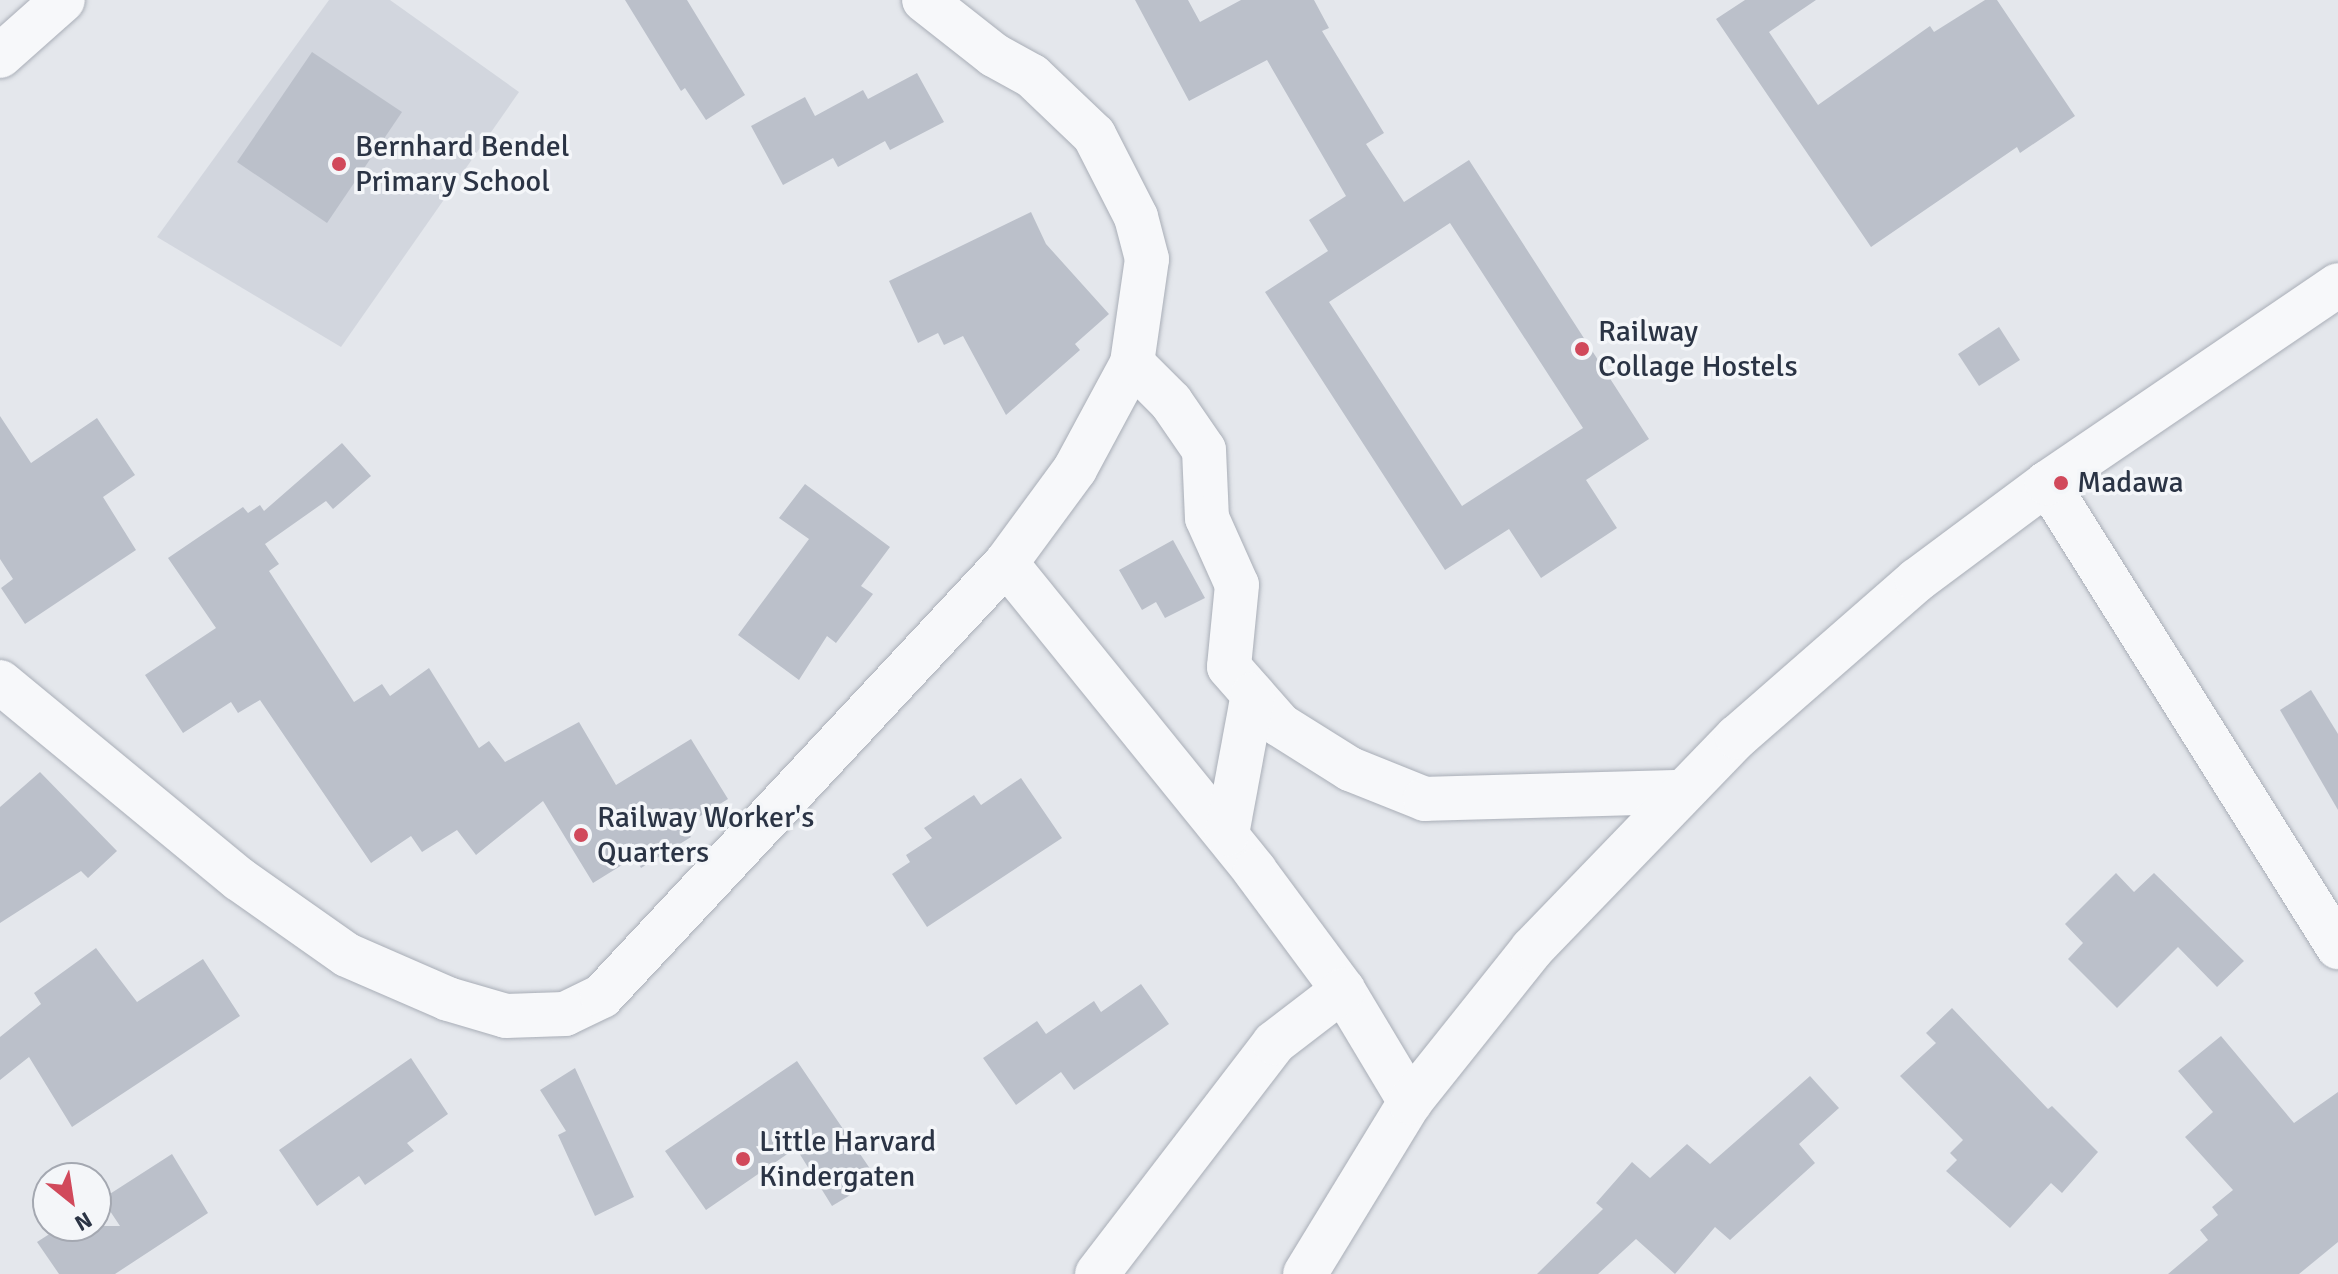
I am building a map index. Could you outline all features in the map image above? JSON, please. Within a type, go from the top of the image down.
[{"type":"street","points":[[0,56],[63,0]]},
{"type":"street","points":[[0,682],[239,879],[347,955],[476,1009],[506,1016],[565,1014],[602,996],[645,956],[1006,563],[1075,469],[1132,363],[1147,259],[1136,217],[1094,135],[1032,76],[994,55],[924,0]]},
{"type":"street","points":[[1305,1274],[1410,1102],[1532,949],[1680,792],[1829,653],[2047,483],[2338,285]]},
{"type":"street","points":[[1132,363],[1171,402],[1204,450],[1207,518],[1237,585],[1229,667],[1280,725],[1350,769],[1425,799],[1680,792]]},
{"type":"street","points":[[2047,483],[2338,947]]},
{"type":"street","points":[[1006,563],[1227,834],[1343,990],[1410,1102]]},
{"type":"street","points":[[1227,834],[1253,694]]},
{"type":"street","points":[[1097,1274],[1274,1043],[1343,990]]},
{"type":"shaded area","name":"Bernhard Bendel Primary School","points":[[329,0],[390,0],[519,92],[341,347],[157,237]]},
{"type":"building","points":[[625,0],[687,0],[745,95],[706,120],[685,88],[681,91]]},
{"type":"building","points":[[1135,0],[1188,0],[1200,22],[1241,0],[1314,0],[1329,28],[1322,31],[1384,133],[1366,144],[1404,202],[1469,160],[1649,439],[1586,480],[1617,528],[1541,578],[1509,529],[1445,570],[1265,292],[1328,251],[1309,220],[1346,196],[1267,60],[1189,101]],"holes":[[[1450,223],[1583,428],[1462,506],[1329,302]]]},
{"type":"building","points":[[1745,0],[1816,0],[1769,32],[1818,105],[1930,26],[1934,32],[1985,0],[1997,0],[2075,116],[2020,153],[2017,147],[1871,247],[1716,19]]},
{"type":"building","points":[[312,52],[402,112],[327,223],[237,162]]},
{"type":"building","points":[[917,73],[944,122],[890,150],[885,141],[838,167],[833,158],[783,185],[751,126],[805,97],[815,116],[863,90],[868,99]]},
{"type":"building","points":[[1031,212],[1046,244],[1109,314],[1075,344],[1080,350],[1006,415],[963,336],[944,345],[938,333],[918,343],[889,281]]},
{"type":"building","points":[[1999,327],[2020,360],[1979,386],[1958,354]]},
{"type":"building","points":[[0,416],[31,463],[97,418],[135,475],[103,497],[136,550],[25,624],[1,588],[13,579],[0,559]]},
{"type":"building","points":[[342,443],[371,476],[333,509],[326,501],[265,544],[279,564],[269,571],[354,702],[382,684],[390,696],[429,668],[479,748],[489,741],[505,762],[579,722],[616,785],[691,739],[728,799],[684,826],[691,837],[641,868],[635,857],[593,883],[543,801],[476,855],[457,830],[422,852],[411,836],[371,863],[260,700],[238,713],[231,702],[183,733],[145,675],[216,628],[168,558],[243,507],[248,513],[260,505],[264,511]]},
{"type":"building","points":[[805,484],[890,547],[861,586],[873,594],[836,643],[827,636],[799,680],[738,635],[809,539],[779,518]]},
{"type":"building","points":[[1173,540],[1205,598],[1165,618],[1156,602],[1142,610],[1119,570]]},
{"type":"building","points":[[2311,690],[2338,734],[2338,810],[2280,710]]},
{"type":"building","points":[[40,772],[117,851],[88,878],[81,871],[0,923],[0,807]]},
{"type":"building","points":[[1021,778],[1062,838],[927,927],[892,874],[910,862],[906,855],[932,838],[924,828],[974,795],[981,805]]},
{"type":"building","points":[[2116,873],[2134,892],[2154,873],[2244,961],[2217,987],[2178,947],[2117,1008],[2068,959],[2083,943],[2065,924]]},
{"type":"building","points":[[96,948],[137,1002],[203,959],[240,1016],[72,1127],[29,1057],[0,1080],[0,1037],[41,1004],[34,993]]},
{"type":"building","points":[[1141,984],[1169,1024],[1074,1090],[1061,1072],[1016,1105],[983,1058],[1037,1021],[1046,1034],[1094,1001],[1101,1012]]},
{"type":"building","points":[[1952,1008],[2048,1109],[2052,1106],[2098,1152],[2062,1193],[2051,1183],[2010,1228],[1946,1171],[1957,1160],[1950,1153],[1963,1140],[1900,1076],[1936,1043],[1926,1033]]},
{"type":"building","points":[[2221,1036],[2294,1123],[2338,1092],[2338,1242],[2299,1274],[2168,1274],[2208,1240],[2200,1230],[2218,1215],[2212,1207],[2233,1190],[2185,1137],[2213,1112],[2178,1071]]},
{"type":"building","points":[[411,1058],[448,1114],[407,1143],[414,1151],[365,1185],[359,1176],[317,1206],[279,1150]]},
{"type":"building","points":[[797,1061],[877,1179],[832,1206],[796,1148],[706,1210],[665,1151]]},
{"type":"building","points":[[575,1068],[634,1197],[595,1216],[558,1135],[566,1131],[540,1090]]},
{"type":"building","points":[[1810,1076],[1839,1108],[1799,1144],[1815,1163],[1730,1240],[1715,1227],[1675,1274],[1636,1239],[1598,1274],[1537,1274],[1603,1209],[1596,1203],[1632,1162],[1650,1178],[1687,1144],[1710,1164]]},
{"type":"building","points":[[172,1154],[208,1213],[115,1274],[59,1274],[37,1242],[112,1242],[112,1226],[120,1226],[112,1214],[112,1193]]},
{"type":"place","name":"Bernhard Bendel Primary School","points":[[339,164]]},
{"type":"place","name":"Railway Collage Hostels","points":[[1582,349]]},
{"type":"place","name":"Madawa","points":[[2061,483]]},
{"type":"place","name":"Railway Worker's Quarters","points":[[581,835]]},
{"type":"place","name":"Little Harvard Kindergaten","points":[[743,1159]]}]
